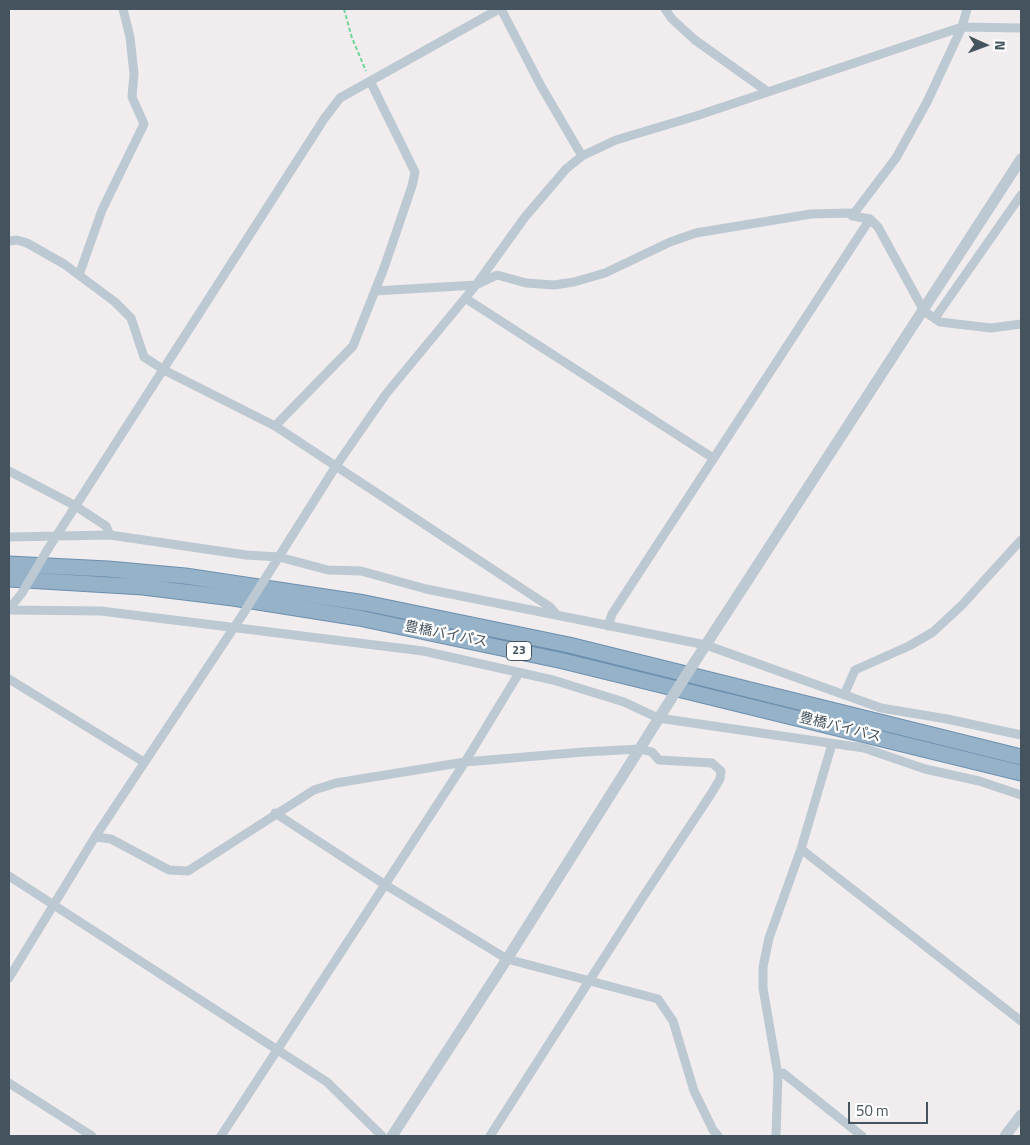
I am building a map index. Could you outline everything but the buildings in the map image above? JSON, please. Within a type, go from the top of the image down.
[{"type":"highway","name":"豊橋バイパス","points":[[9,564],[108,569],[185,576],[365,603],[496,629],[674,670],[1021,757]]},
{"type":"highway","name":"豊橋バイパス","points":[[9,579],[183,592],[359,618],[572,663],[1021,772]]},
{"type":"street","points":[[79,276],[102,210],[144,124],[132,97],[134,74],[130,37],[123,9]]},
{"type":"street","points":[[9,610],[22,593],[74,506],[164,370],[324,119],[340,98],[500,9],[541,86],[582,156]]},
{"type":"street","points":[[665,9],[672,19],[695,40],[768,92]]},
{"type":"street","points":[[852,216],[896,158],[927,102],[962,27],[967,9]]},
{"type":"street","points":[[9,978],[95,837],[236,627],[336,466],[386,394],[466,298],[525,217],[566,169],[582,156],[616,140],[768,92],[962,27],[1021,28]]},
{"type":"street","points":[[275,426],[353,346],[375,291],[412,186],[415,172],[370,81]]},
{"type":"street","points":[[392,1136],[640,749],[670,699],[924,311],[1021,159]]},
{"type":"street","points":[[935,318],[1021,195]]},
{"type":"street","points":[[375,291],[476,285],[497,275],[526,283],[554,285],[574,282],[605,273],[670,242],[696,233],[811,214],[850,213],[852,216],[870,219],[878,227],[924,311],[940,322],[992,328],[1021,324]]},
{"type":"street","points":[[608,626],[612,614],[870,219]]},
{"type":"street","points":[[9,241],[17,240],[27,243],[79,276],[126,311],[131,318],[141,352],[164,370],[275,426],[550,606],[555,613]]},
{"type":"street","points":[[466,298],[713,458]]},
{"type":"street","points":[[9,471],[74,506],[106,526],[110,535]]},
{"type":"street","points":[[9,537],[110,535],[246,555],[279,557],[328,570],[360,571],[426,589],[555,613],[608,626],[706,645],[881,708],[947,719],[1021,735]]},
{"type":"street","points":[[844,695],[855,670],[909,646],[933,632],[962,605],[1020,543]]},
{"type":"street","points":[[9,610],[101,611],[423,651],[553,680],[624,702],[658,718],[864,748],[925,769],[1021,794]]},
{"type":"street","points":[[221,1136],[465,762],[519,673]]},
{"type":"street","points":[[9,679],[144,762]]},
{"type":"street","points":[[776,1136],[778,1075],[764,988],[763,967],[769,938],[801,849],[832,744]]},
{"type":"street","points":[[95,837],[111,839],[169,870],[188,871],[275,813],[314,790],[336,784],[465,762],[640,749],[652,752],[659,760],[712,763],[721,771],[720,779],[490,1136]]},
{"type":"street","points":[[275,813],[384,884],[507,958],[658,999],[673,1021],[694,1092],[713,1130],[718,1136]]},
{"type":"street","points":[[801,849],[1021,1021]]},
{"type":"street","points":[[9,876],[55,904],[327,1082],[382,1136]]},
{"type":"street","points":[[778,1075],[783,1073],[862,1136]]},
{"type":"street","points":[[9,1083],[92,1136]]},
{"type":"street","points":[[1005,1136],[1021,1115]]},
{"type":"path","points":[[344,9],[352,38],[370,81]]}]
